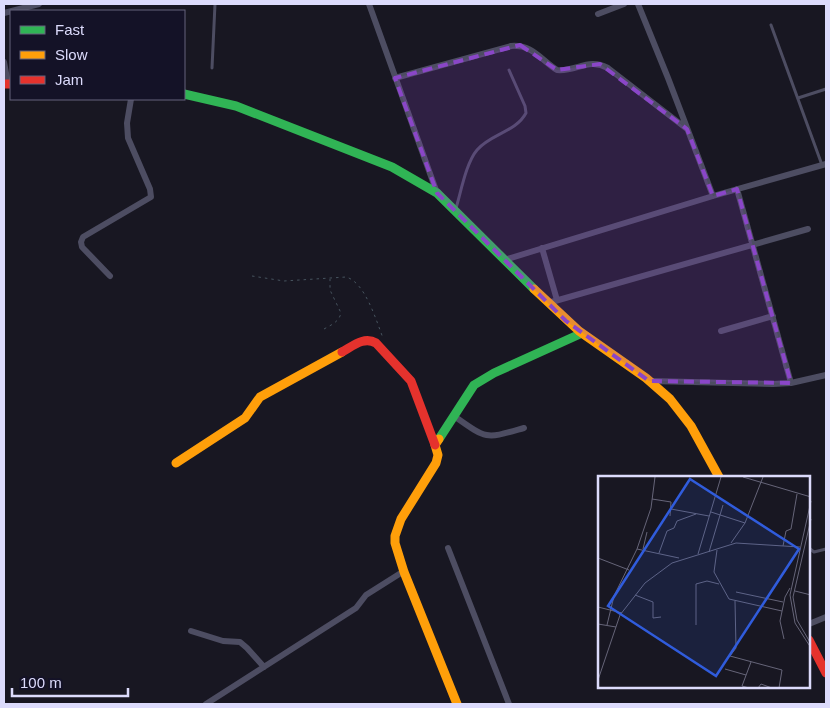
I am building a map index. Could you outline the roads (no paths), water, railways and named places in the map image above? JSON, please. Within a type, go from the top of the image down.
[{"type":"street","points":[[16,10],[39,4]]},
{"type":"street","points":[[369,4],[436,193]]},
{"type":"street","points":[[598,14],[624,4]]},
{"type":"street","points":[[638,4],[712,196]]},
{"type":"street","points":[[395,78],[520,45],[536,52],[557,70],[570,70],[586,64],[600,64],[608,68],[687,129]]},
{"type":"street","points":[[4,62],[8,84]]},
{"type":"street","points":[[185,94],[236,106],[392,167],[436,193],[504,260],[552,302],[580,334],[649,381],[670,399],[687,422],[718,476]]},
{"type":"street","points":[[110,276],[82,247],[81,242],[83,237],[151,197],[150,189],[128,138],[127,123],[130,100]]},
{"type":"street","points":[[504,260],[712,196],[824,165]]},
{"type":"street","points":[[737,189],[791,382]]},
{"type":"street","points":[[552,302],[808,229]]},
{"type":"street","points":[[542,248],[552,302]]},
{"type":"street","points":[[721,330],[773,316]]},
{"type":"street","points":[[435,445],[474,385],[580,334]]},
{"type":"street","points":[[176,463],[245,418],[260,397],[360,342],[371,340],[376,343],[411,381],[438,455],[436,463],[402,517],[395,537],[404,571],[457,704]]},
{"type":"street","points":[[649,381],[791,382],[826,375]]},
{"type":"street","points":[[454,416],[476,432],[489,436],[524,428]]},
{"type":"street","points":[[448,548],[509,704]]},
{"type":"street","points":[[206,704],[356,608],[366,595],[404,571]]},
{"type":"street","points":[[810,624],[826,617]]},
{"type":"street","points":[[190,631],[223,641],[240,642],[264,667]]},
{"type":"street","points":[[810,642],[826,673]]},
{"type":"lane","points":[[212,68],[216,4]]},
{"type":"lane","points":[[771,25],[824,165]]},
{"type":"lane","points":[[455,211],[472,157],[477,150],[489,140],[518,124],[526,113],[525,106],[509,70]]},
{"type":"lane","points":[[798,98],[826,89]]},
{"type":"lane","points":[[810,549],[814,552],[826,549]]}]
